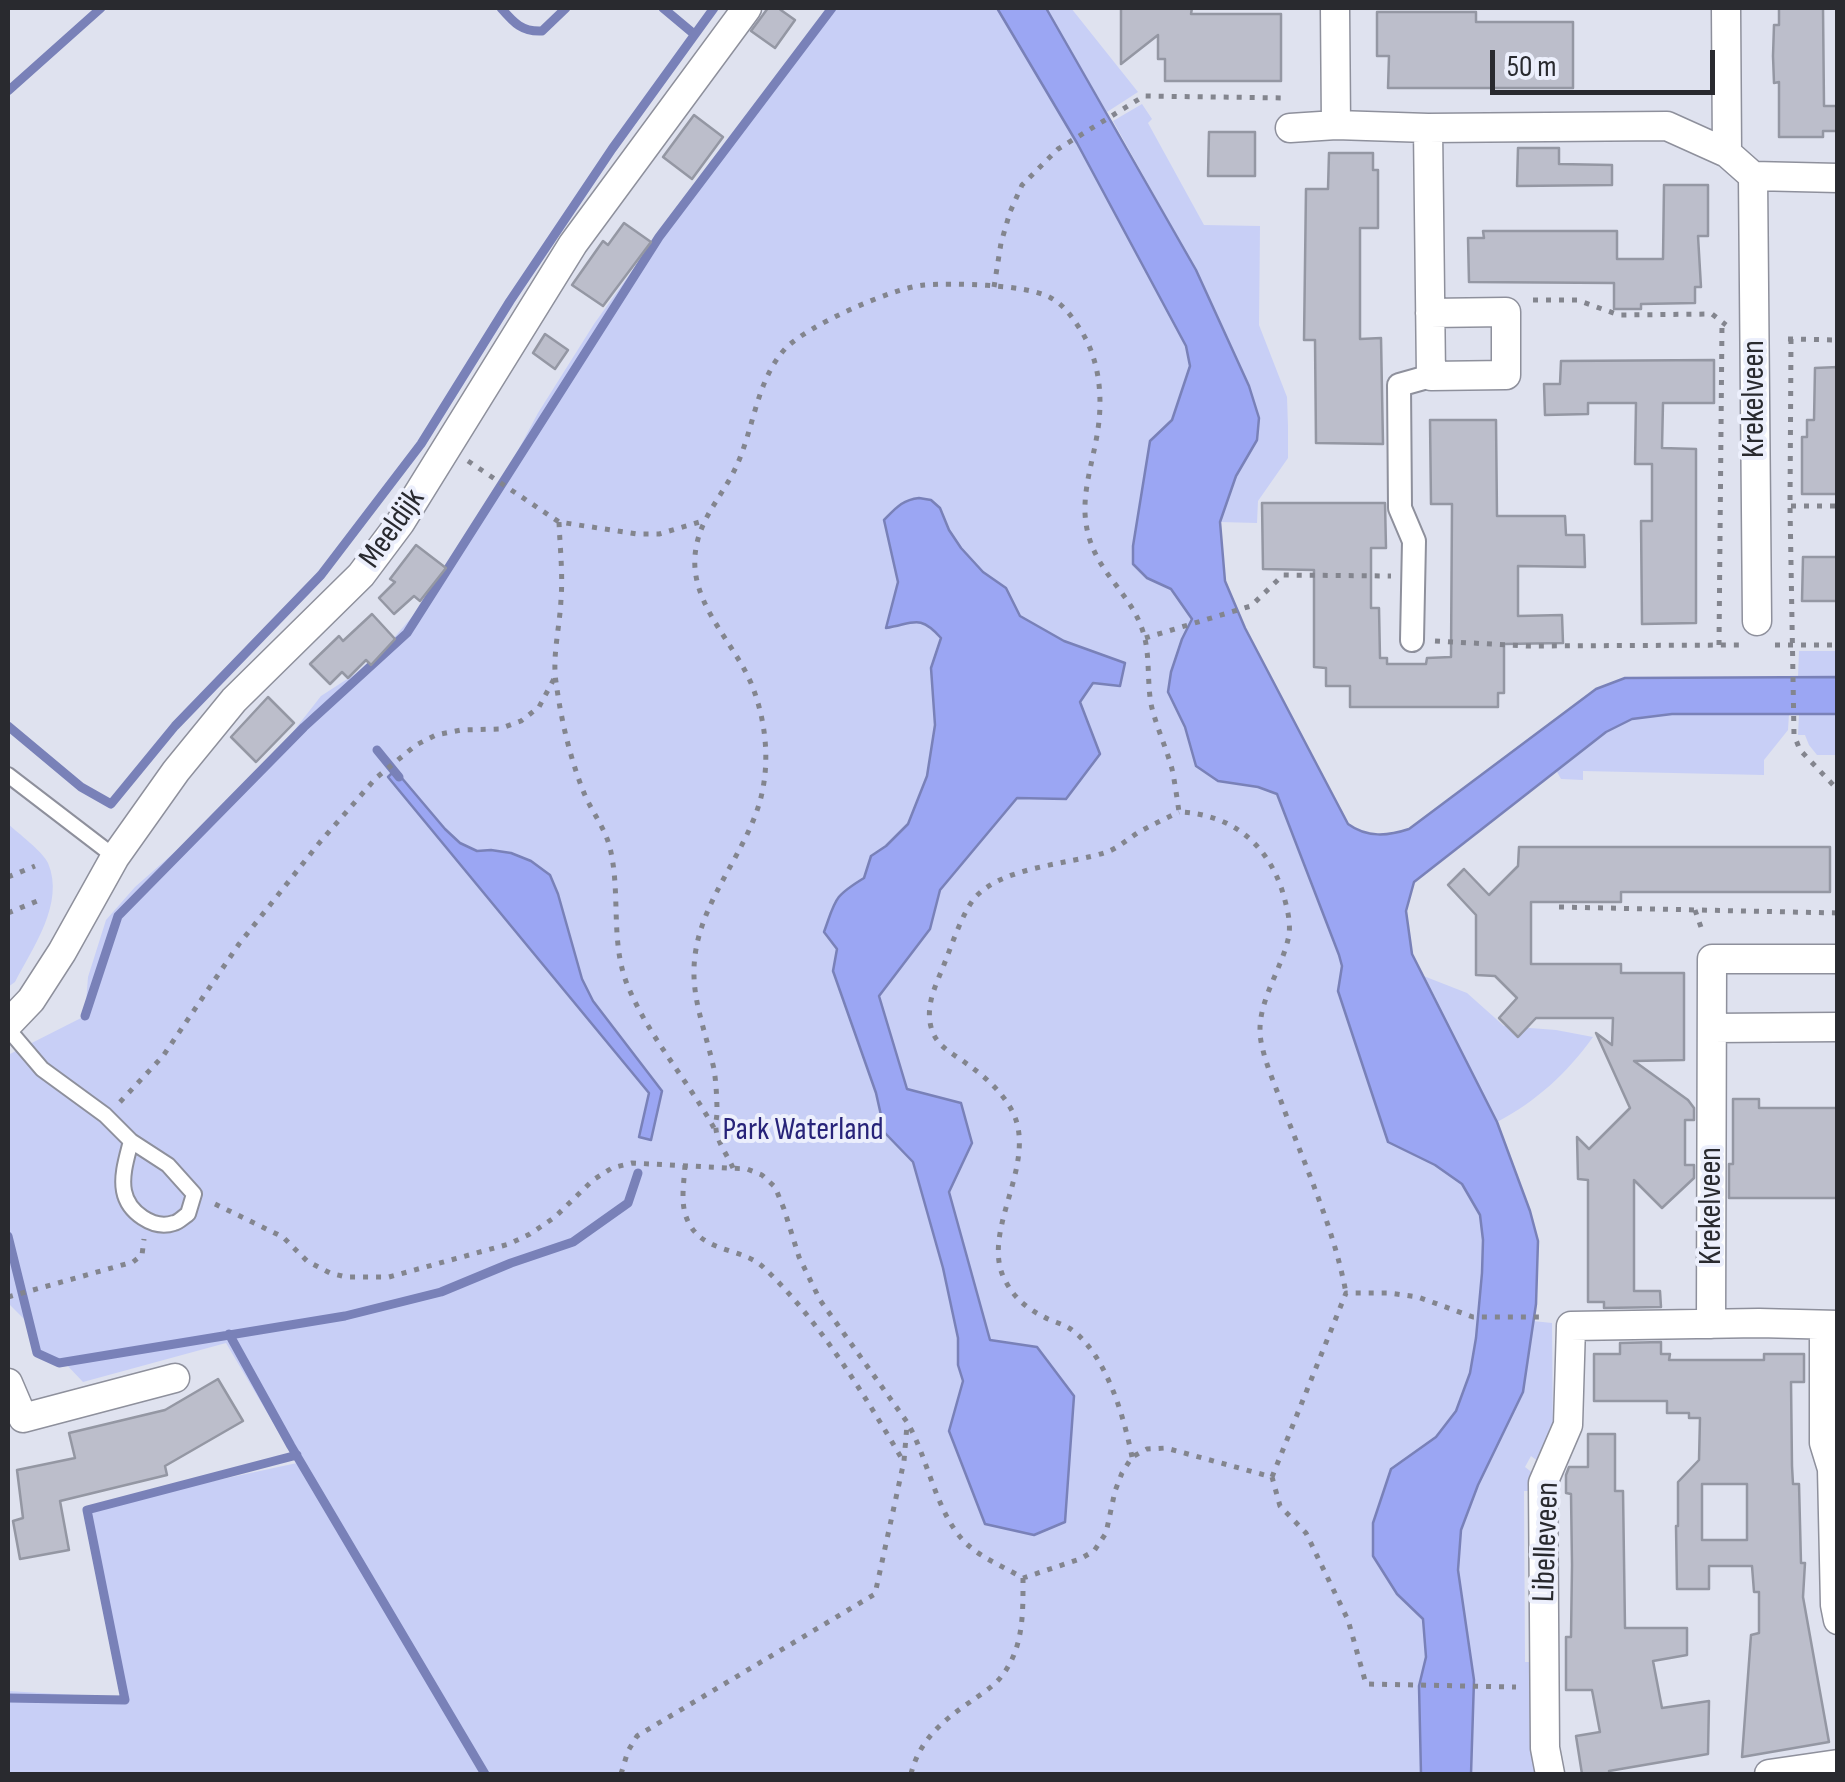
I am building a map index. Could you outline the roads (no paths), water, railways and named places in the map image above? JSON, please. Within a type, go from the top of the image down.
[{"type":"street","name":"Meeldijk","points":[[8,1026],[31,1000],[116,857],[176,771],[234,700],[361,575],[400,523],[573,244],[746,8]]},
{"type":"street","points":[[1335,8],[1336,126]]},
{"type":"street","points":[[1726,8],[1726,153]]},
{"type":"street","points":[[1290,128],[1667,126],[1726,153],[1753,176],[1838,178]]},
{"type":"street","points":[[1428,128],[1431,376]]},
{"type":"street","name":"Krekelveen","points":[[1753,176],[1756,633]]},
{"type":"street","points":[[1412,640],[1414,541],[1400,508],[1399,384],[1431,376],[1506,375],[1506,312],[1430,313]]},
{"type":"street","name":"Krekelveen","points":[[1711,1324],[1712,959],[1838,959]]},
{"type":"street","points":[[1713,1028],[1838,1027]]},
{"type":"street","name":"Libelleveen","points":[[1550,1774],[1545,1748],[1543,1484],[1568,1425],[1571,1326],[1831,1325],[1824,1443],[1832,1468],[1837,1610]]},
{"type":"street","points":[[8,1384],[23,1418],[175,1378]]},
{"type":"street","points":[[1770,1774],[1838,1764]]},
{"type":"lane","points":[[8,775],[116,857]]},
{"type":"lane","points":[[8,1026],[42,1069],[105,1115],[130,1141],[168,1165],[194,1194],[188,1214],[172,1224],[148,1221],[133,1210],[124,1193],[130,1141]]},
{"type":"water","points":[[997,8],[1046,8],[1196,270],[1249,386],[1259,418],[1257,440],[1236,476],[1220,522],[1225,581],[1245,628],[1348,824],[1378,834],[1409,829],[1596,689],[1625,678],[1837,677],[1837,714],[1672,714],[1632,719],[1606,732],[1414,882],[1406,911],[1412,954],[1497,1122],[1538,1241],[1536,1304],[1523,1392],[1461,1530],[1458,1570],[1474,1680],[1471,1774],[1421,1774],[1419,1686],[1426,1657],[1423,1619],[1397,1594],[1373,1556],[1373,1523],[1391,1469],[1436,1437],[1456,1411],[1470,1373],[1482,1273],[1480,1215],[1462,1184],[1435,1165],[1388,1142],[1338,991],[1342,966],[1339,955],[1277,794],[1218,781],[1196,766],[1185,727],[1168,692],[1171,672],[1192,619],[1171,589],[1147,578],[1133,564],[1150,441],[1172,420],[1190,366],[1186,346],[1077,143]]},
{"type":"water","points":[[919,498],[931,500],[940,508],[961,548],[983,572],[1006,588],[1020,616],[1064,641],[1125,663],[1120,686],[1093,683],[1080,702],[1100,754],[1066,799],[1017,798],[940,890],[930,929],[879,996],[907,1089],[961,1103],[972,1143],[949,1192],[990,1340],[1037,1347],[1074,1396],[1065,1522],[1034,1535],[985,1524],[949,1431],[963,1381],[943,1268],[913,1162],[885,1133],[876,1093],[833,971],[837,949],[824,932],[837,900],[864,878],[871,856],[908,824],[927,776],[935,725],[931,668],[941,638],[921,623],[886,628],[898,582],[884,520],[896,508]]},
{"type":"water","points":[[395,770],[460,843],[477,851],[511,853],[550,875],[582,979],[593,1001],[662,1091],[651,1140],[639,1137],[649,1093],[388,777]]},
{"type":"waterway","points":[[8,91],[101,8]]},
{"type":"waterway","points":[[501,8],[519,26],[542,31],[566,8]]},
{"type":"waterway","points":[[663,8],[694,34]]},
{"type":"waterway","points":[[8,726],[81,787],[111,804],[175,726],[321,575],[421,444],[510,301],[612,149],[714,8]]},
{"type":"waterway","points":[[85,1016],[118,916],[304,727],[407,633],[659,237],[832,8]]},
{"type":"waterway","points":[[377,750],[399,777]]},
{"type":"waterway","points":[[8,1236],[37,1353],[59,1363],[345,1316],[441,1292],[573,1242],[628,1203],[638,1173]]},
{"type":"waterway","points":[[229,1334],[485,1774]]},
{"type":"waterway","points":[[8,1698],[125,1700],[87,1510],[297,1455]]},
{"type":"park label","name":"Park Waterland","points":[[803,1131]]}]
